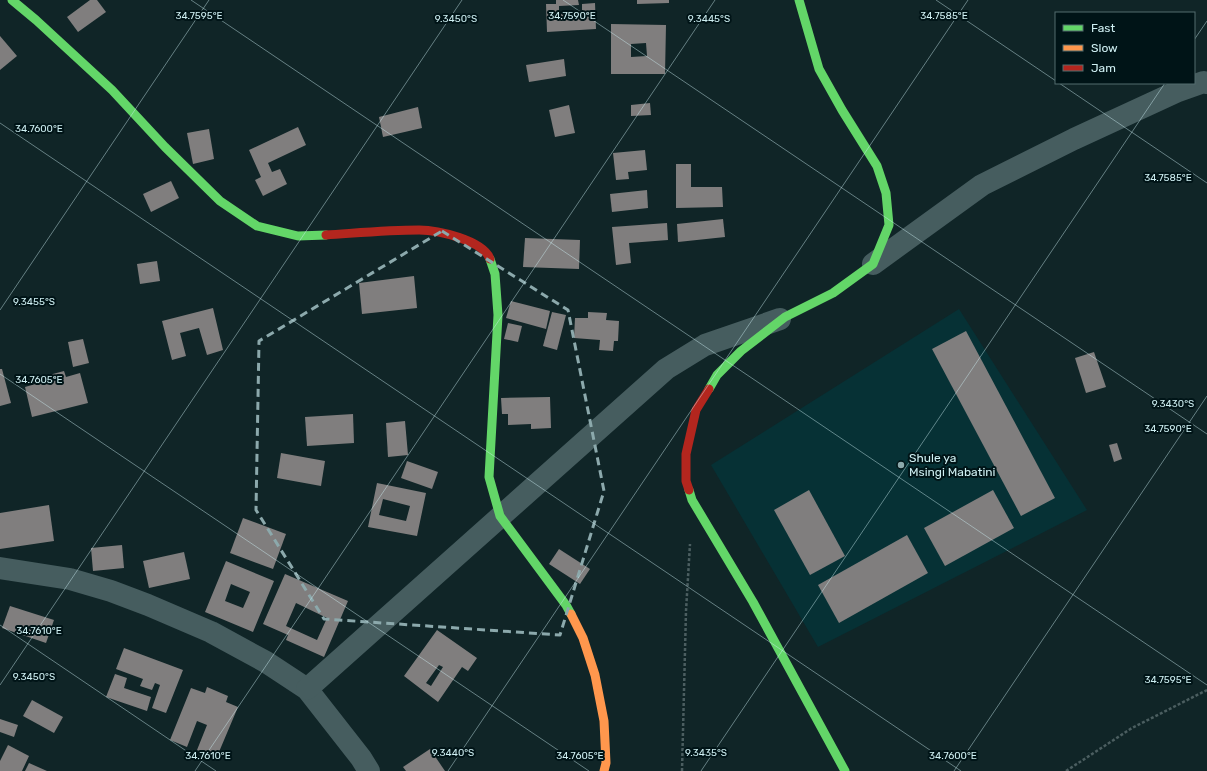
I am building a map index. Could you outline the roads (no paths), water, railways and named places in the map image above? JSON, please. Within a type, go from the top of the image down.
[{"type":"street","points":[[12,0],[112,90],[165,147],[220,201],[256,226],[298,236],[420,230],[456,236],[475,244],[488,254],[495,274],[498,315],[489,477],[500,516],[566,605],[583,638],[594,675],[604,721],[606,763],[604,771]]},
{"type":"street","points":[[799,0],[819,69],[842,110],[877,166],[886,193],[889,225],[873,264]]},
{"type":"street","points":[[307,689],[666,369],[705,345],[785,317],[833,293],[982,185],[1074,139],[1178,91],[1204,82],[1207,83]]},
{"type":"street","points":[[785,317],[741,351],[717,375],[696,410],[686,454],[686,481],[692,500],[753,602],[846,771]]},
{"type":"street","points":[[0,568],[70,579],[111,591],[211,632],[266,662],[307,689],[361,758],[369,771]]},
{"type":"place","name":"Shule ya Msingi Mabatini","points":[[901,465]]}]
